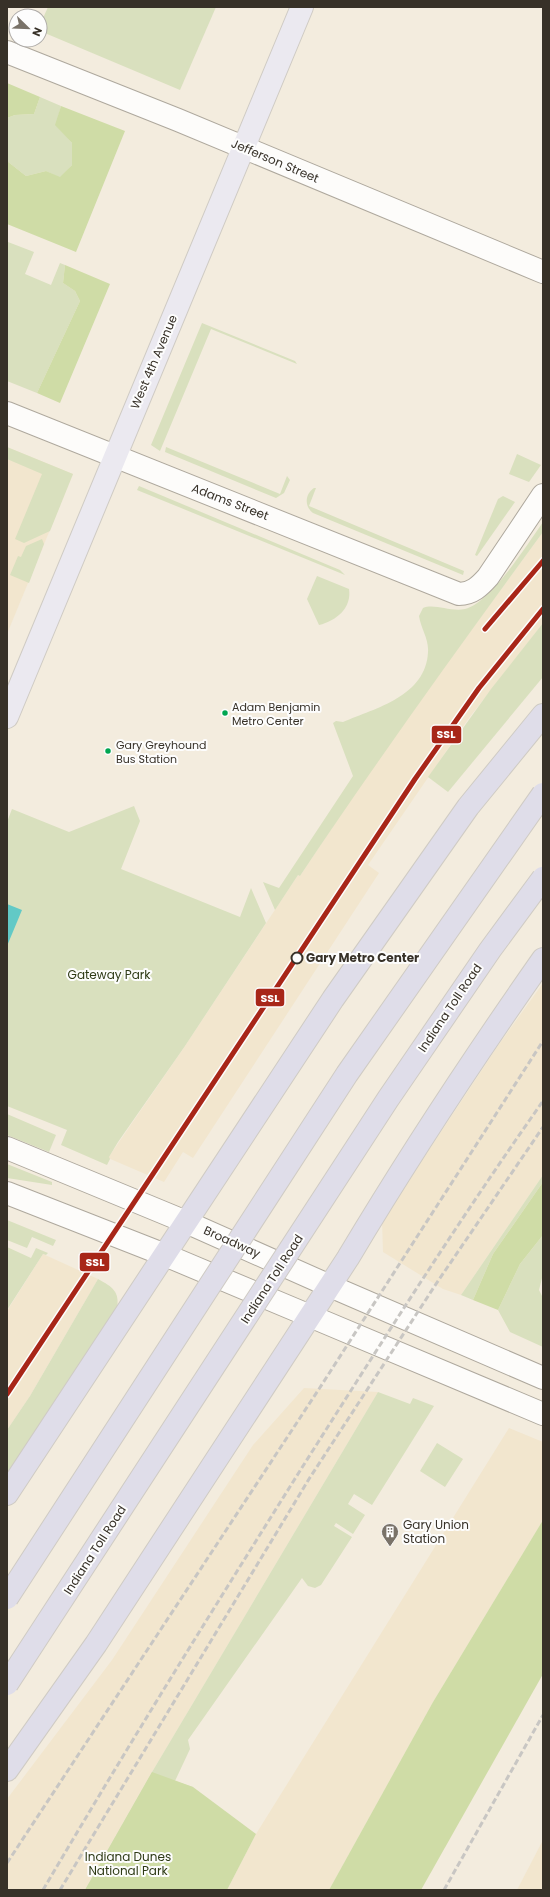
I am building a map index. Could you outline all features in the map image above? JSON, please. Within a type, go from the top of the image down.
[{"type":"highway","points":[[7,1494],[342,987],[468,807],[543,715]]},
{"type":"highway","points":[[7,1598],[348,1074],[543,794]]},
{"type":"highway","name":"Indiana Toll Road","points":[[7,1684],[388,1100],[490,950],[543,878]]},
{"type":"highway","points":[[7,1770],[96,1644],[330,1286],[385,1197],[483,1046],[543,959]]},
{"type":"main road","name":"West 4th Avenue","points":[[7,717],[302,7]]},
{"type":"street","name":"Jefferson Street","points":[[7,52],[178,120],[543,272]]},
{"type":"street","name":"Adams Street","points":[[7,413],[114,457],[284,523],[452,593],[464,594],[480,586],[543,495]]},
{"type":"street","name":"Broadway","points":[[7,1148],[186,1222],[543,1378]]},
{"type":"street","points":[[7,1193],[165,1255],[543,1414]]},
{"type":"shaded area","points":[[7,447],[73,474],[7,634]]},
{"type":"shaded area","points":[[543,532],[543,623],[469,718],[368,865],[379,873],[193,1158],[183,1152],[164,1182],[108,1158],[185,1046],[298,875],[300,876],[362,783],[423,696]]},
{"type":"shaded area","points":[[543,983],[543,1175],[461,1295],[443,1289],[383,1252],[382,1221],[497,1047]]},
{"type":"shaded area","points":[[43,1254],[98,1279],[30,1396],[7,1430],[7,1311]]},
{"type":"shaded area","points":[[304,1388],[378,1392],[152,1772],[85,1890],[7,1890],[7,1799],[112,1660],[253,1445]]},
{"type":"shaded area","points":[[509,1428],[543,1442],[543,1520],[433,1702],[329,1890],[227,1890],[256,1834]]},
{"type":"shaded area","points":[[543,1840],[543,1890],[517,1890]]},
{"type":"green space","points":[[216,7],[180,90],[48,34],[48,8]]},
{"type":"green space","points":[[7,83],[40,97],[34,114],[15,115],[7,118]]},
{"type":"green space","points":[[40,97],[61,106],[56,125],[72,143],[72,165],[60,178],[46,171],[26,176],[7,161],[7,118],[15,115],[34,114]]},
{"type":"green space","points":[[61,106],[125,131],[76,252],[7,224],[7,161],[26,176],[46,171],[60,177],[72,165],[72,143],[55,125]]},
{"type":"green space","points":[[8,242],[34,252],[25,274],[51,285],[60,263],[65,265],[63,283],[75,291],[80,301],[37,393],[7,381]]},
{"type":"green space","points":[[65,265],[110,284],[60,403],[37,393],[80,301],[75,291],[63,283]]},
{"type":"green space","points":[[202,323],[295,361],[297,364],[211,329],[160,451],[151,445]]},
{"type":"green space","points":[[7,447],[73,474],[50,531],[24,543],[15,539],[42,474],[7,459]]},
{"type":"green space","points":[[166,447],[280,494],[287,476],[290,480],[284,493],[276,498],[165,452]]},
{"type":"green space","points":[[517,454],[541,465],[529,482],[509,474]]},
{"type":"green space","points":[[139,486],[340,570],[345,575],[137,490]]},
{"type":"green space","points":[[314,488],[316,488],[309,506],[464,571],[463,575],[313,513],[308,507],[307,497]]},
{"type":"green space","points":[[503,496],[515,502],[477,556],[475,555],[498,499]]},
{"type":"green space","points":[[543,522],[543,532],[359,789],[300,876],[298,875],[275,910],[263,882],[279,888],[353,776],[333,723],[336,721],[343,722],[384,705],[409,690],[419,680],[425,667],[428,652],[427,643],[419,616],[423,608],[432,606],[459,610],[475,604],[486,596],[508,572]]},
{"type":"green space","points":[[42,539],[44,544],[29,583],[10,575],[18,556],[21,557],[26,546]]},
{"type":"green space","points":[[317,576],[349,589],[348,602],[342,613],[337,617],[319,625],[307,599]]},
{"type":"green space","points":[[543,623],[543,677],[448,792],[428,777],[491,689]]},
{"type":"green space","name":"Gateway Park","points":[[134,806],[140,821],[121,869],[240,917],[251,888],[266,923],[185,1046],[118,1142],[109,1157],[110,1159],[107,1165],[61,1145],[67,1130],[7,1106],[7,822],[12,809],[69,832]]},
{"type":"green space","points":[[7,1114],[56,1135],[49,1152],[7,1135]]},
{"type":"green space","points":[[7,1164],[52,1182],[52,1185],[7,1178]]},
{"type":"green space","points":[[543,1175],[543,1182],[493,1254],[473,1300],[461,1295]]},
{"type":"green space","points":[[543,1182],[543,1235],[520,1264],[498,1310],[473,1300],[493,1254]]},
{"type":"green space","points":[[7,1220],[56,1240],[53,1246],[32,1237],[27,1248],[7,1240]]},
{"type":"green space","points":[[543,1235],[543,1274],[539,1290],[543,1298],[543,1347],[510,1332],[498,1310],[520,1264]]},
{"type":"green space","points":[[7,1247],[31,1258],[36,1248],[48,1253],[46,1255],[43,1254],[7,1310]]},
{"type":"green space","points":[[98,1279],[108,1285],[116,1294],[118,1303],[117,1309],[7,1478],[7,1430],[30,1396]]},
{"type":"green space","name":"Indiana Dunes National Park","points":[[378,1392],[410,1404],[413,1398],[434,1406],[372,1505],[354,1494],[348,1504],[365,1515],[353,1534],[336,1523],[334,1526],[352,1537],[321,1585],[315,1588],[308,1586],[302,1578],[188,1740],[190,1749],[175,1781],[193,1787],[143,1890],[85,1890],[152,1772]]},
{"type":"green space","points":[[437,1443],[463,1459],[445,1487],[420,1471]]},
{"type":"green space","points":[[543,1520],[543,1674],[421,1890],[329,1890],[433,1702]]},
{"type":"green space","name":"Indiana Dunes National Park","points":[[152,1772],[193,1787],[256,1834],[227,1890],[85,1890]]},
{"type":"water","points":[[7,904],[22,910],[7,946]]},
{"type":"railway","points":[[7,1863],[319,1389],[543,1041]]},
{"type":"railway","points":[[43,1890],[107,1783],[303,1466],[451,1236],[543,1101]]},
{"type":"railway","points":[[60,1890],[309,1479],[436,1284],[543,1127]]},
{"type":"railway","points":[[444,1890],[543,1715]]},
{"type":"transit line","name":"SSL","points":[[485,629],[543,561]]},
{"type":"transit line","name":"SSL","points":[[7,1394],[415,779],[479,688],[543,609]]},
{"type":"place","name":"Adam Benjamin Metro Center","points":[[225,713]]},
{"type":"place","name":"Gary Greyhound Bus Station","points":[[108,751]]},
{"type":"place","name":"Gary Metro Center","points":[[297,958]]},
{"type":"place","name":"Gary Union Station","points":[[390,1547]]}]
